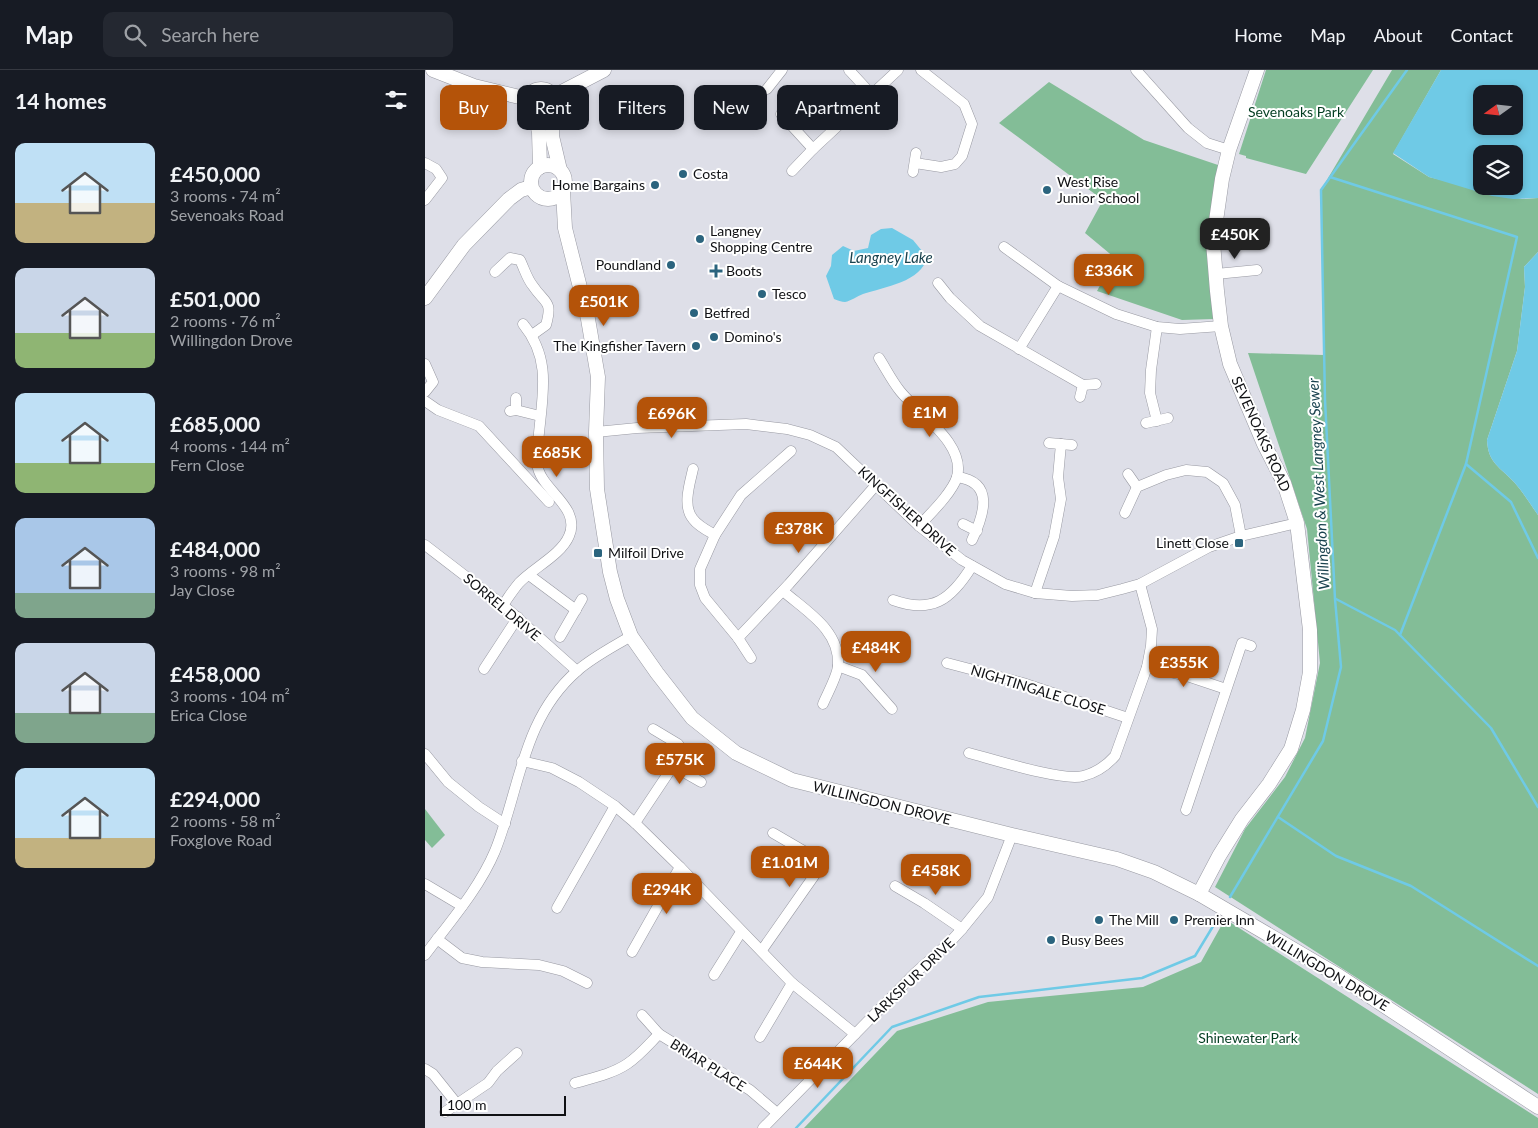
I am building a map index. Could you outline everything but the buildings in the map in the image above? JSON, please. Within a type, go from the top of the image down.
[{"type":"main road","points":[[433,70],[475,86],[517,96]]},
{"type":"main road","points":[[575,85],[604,70]]},
{"type":"main road","name":"SEVENOAKS ROAD","points":[[1199,894],[1219,856],[1242,819],[1269,784],[1291,749],[1303,710],[1310,672],[1310,630],[1297,523],[1285,483],[1264,444],[1230,364],[1221,326],[1213,242],[1222,179],[1229,150],[1255,70]]},
{"type":"main road","points":[[538,130],[540,167]]},
{"type":"main road","points":[[552,130],[560,170],[565,180],[563,192],[555,198],[546,199],[537,195],[531,187],[531,178],[536,169],[551,165],[560,170]]},
{"type":"main road","points":[[425,298],[464,244],[509,199],[521,190],[531,187]]},
{"type":"main road","name":"WILLINGDON DROVE","points":[[563,192],[565,228],[589,319],[598,377],[596,432],[597,488],[604,541],[617,599],[631,636],[692,718],[736,753],[792,780],[1012,836],[1117,859],[1154,872],[1199,894],[1339,976],[1535,1105]]},
{"type":"main road","name":"WILLINGDON DROVE","points":[[546,199],[565,228]]},
{"type":"street","points":[[767,89],[782,70]]},
{"type":"street","points":[[849,70],[863,85]]},
{"type":"street","points":[[882,85],[897,70]]},
{"type":"street","points":[[915,163],[941,166],[955,164],[962,156],[972,124],[964,104],[921,70]]},
{"type":"street","points":[[1136,70],[1188,128],[1207,143],[1229,150]]},
{"type":"street","points":[[796,130],[813,149]]},
{"type":"street","points":[[792,172],[834,130]]},
{"type":"street","points":[[425,163],[436,169],[442,178],[425,200]]},
{"type":"street","points":[[1004,247],[1058,286],[1117,314],[1157,327],[1180,329],[1221,326]]},
{"type":"street","points":[[495,272],[510,258],[520,260],[532,286],[547,302],[549,313],[546,325],[532,335]]},
{"type":"street","points":[[1216,274],[1257,270]]},
{"type":"street","points":[[937,283],[980,326],[1083,385],[1095,384]]},
{"type":"street","points":[[1019,349],[1058,286]]},
{"type":"street","points":[[503,605],[519,583],[561,548],[569,536],[571,524],[567,510],[539,476],[537,464],[544,371],[538,348],[532,335],[523,324]]},
{"type":"street","points":[[1146,423],[1163,419],[1150,393],[1157,327]]},
{"type":"street","points":[[879,358],[899,390],[941,432],[952,446],[957,463],[957,477],[950,490],[919,526]]},
{"type":"street","points":[[425,364],[433,382],[425,392]]},
{"type":"street","points":[[1080,397],[1083,385]]},
{"type":"street","points":[[516,398],[513,410],[541,416]]},
{"type":"street","points":[[425,402],[438,410],[479,426],[549,502]]},
{"type":"street","name":"KINGFISHER DRIVE","points":[[596,432],[637,428],[746,424],[787,429],[810,435],[835,447],[919,526],[972,566],[1005,584],[1035,593],[1072,596],[1098,595],[1140,584],[1209,547],[1241,536],[1297,523]]},
{"type":"street","points":[[1049,443],[1072,445]]},
{"type":"street","points":[[1035,593],[1054,537],[1061,499],[1058,477],[1061,444]]},
{"type":"street","points":[[751,658],[738,638],[705,598],[700,585],[700,570],[715,535],[741,495],[791,451]]},
{"type":"street","points":[[693,469],[687,507],[692,519],[715,535]]},
{"type":"street","points":[[1125,513],[1137,487],[1166,475],[1186,470],[1207,472],[1223,483],[1235,505],[1241,536]]},
{"type":"street","points":[[1128,474],[1137,487]]},
{"type":"street","points":[[957,477],[968,479],[977,484],[983,494],[983,507],[975,536],[963,524]]},
{"type":"street","points":[[738,638],[783,591],[876,484]]},
{"type":"street","name":"SORREL DRIVE","points":[[425,545],[518,617],[577,671]]},
{"type":"street","points":[[893,600],[903,604],[922,606],[935,603],[951,594],[963,581],[972,566]]},
{"type":"street","points":[[529,575],[575,610]]},
{"type":"street","points":[[969,753],[1065,778],[1082,777],[1109,762],[1115,756],[1147,667],[1151,646],[1151,629],[1140,584]]},
{"type":"street","points":[[783,591],[825,628],[835,642],[838,666],[823,704]]},
{"type":"street","points":[[560,637],[581,599]]},
{"type":"street","points":[[484,669],[518,617]]},
{"type":"street","points":[[425,955],[447,928],[494,854],[505,824],[522,761],[534,729],[549,702],[577,671],[600,654],[631,636]]},
{"type":"street","points":[[1186,810],[1242,642],[1251,646]]},
{"type":"street","name":"NIGHTINGALE CLOSE","points":[[947,663],[1023,683],[1128,718]]},
{"type":"street","points":[[838,666],[861,675],[892,709]]},
{"type":"street","points":[[1147,667],[1227,689]]},
{"type":"street","points":[[635,823],[673,766],[681,748],[678,744],[653,730]]},
{"type":"street","points":[[425,754],[448,782],[479,807],[505,824]]},
{"type":"street","points":[[522,761],[552,768],[579,782],[615,806],[680,867],[792,983],[855,1034]]},
{"type":"street","points":[[673,766],[701,782]]},
{"type":"street","points":[[557,908],[615,806]]},
{"type":"street","points":[[762,950],[815,873],[815,863],[809,854],[773,833]]},
{"type":"street","name":"LARKSPUR DRIVE","points":[[763,1128],[915,973],[962,929],[988,897],[1012,836]]},
{"type":"street","points":[[632,952],[680,867]]},
{"type":"street","points":[[425,884],[462,906]]},
{"type":"street","points":[[895,886],[962,929]]},
{"type":"street","points":[[715,975],[741,932]]},
{"type":"street","points":[[437,939],[462,958],[481,962],[539,965],[563,971],[587,984]]},
{"type":"street","points":[[760,1037],[792,983]]},
{"type":"street","name":"BRIAR PLACE","points":[[642,1015],[659,1034],[750,1090],[777,1112]]},
{"type":"street","points":[[575,1083],[626,1066],[659,1034]]},
{"type":"street","points":[[445,1112],[488,1083],[497,1071],[517,1053]]},
{"type":"street","points":[[425,1068],[433,1074],[457,1104]]},
{"type":"green space","name":"Sevenoaks Park","points":[[1266,70],[1373,70],[1306,174],[1246,158],[1246,156],[1239,154]]},
{"type":"green space","points":[[1392,70],[1441,70],[1393,154],[1429,177],[1473,187],[1473,195],[1505,195],[1522,199],[1538,198],[1538,252],[1524,267],[1525,287],[1517,351],[1487,440],[1492,459],[1517,486],[1538,515],[1538,1094],[1215,887],[1245,829],[1285,777],[1305,738],[1320,663],[1307,529],[1248,353],[1324,355],[1321,190]]},
{"type":"green space","points":[[1049,82],[1144,140],[1221,166],[1214,319],[1182,320],[1097,291],[1115,258],[1085,233],[1103,200],[999,123]]},
{"type":"green space","points":[[425,809],[445,835],[432,848],[425,840]]},
{"type":"green space","name":"Shinewater Park","points":[[1225,919],[1538,1118],[1538,1128],[804,1128],[897,1031],[988,1002],[1143,987],[1201,962]]},
{"type":"water","points":[[1441,70],[1538,70],[1538,198],[1513,199],[1489,195],[1523,195],[1523,145],[1473,145],[1473,190],[1429,177],[1393,153]]},
{"type":"water","name":"Langney Lake","points":[[892,228],[913,240],[927,257],[924,265],[910,278],[891,286],[863,294],[845,302],[834,299],[826,276],[831,266],[832,255],[843,246],[854,251],[868,248],[871,235],[881,229]]},
{"type":"water","points":[[1538,252],[1538,515],[1517,486],[1492,459],[1487,440],[1517,351],[1525,287],[1524,267]]},
{"type":"waterway","name":"Willingdon & West Langney Sewer","points":[[1230,897],[1323,741],[1341,667],[1335,599],[1325,400],[1321,190],[1407,70]]},
{"type":"waterway","points":[[1330,177],[1517,237],[1466,464],[1400,635]]},
{"type":"waterway","points":[[1466,464],[1511,502],[1538,558]]},
{"type":"waterway","points":[[1336,599],[1395,630],[1491,728],[1538,807]]},
{"type":"waterway","points":[[1278,817],[1336,856],[1411,886],[1538,966]]},
{"type":"waterway","name":"Willingdon & West Langney Sewer","points":[[796,1128],[892,1027],[979,997],[1142,978],[1195,956],[1218,918]]},
{"type":"place","name":"Costa","points":[[683,174]]},
{"type":"place","name":"Home Bargains","points":[[655,185]]},
{"type":"place","name":"West Rise Junior School","points":[[1047,190]]},
{"type":"place","name":"Langney Shopping Centre","points":[[700,239]]},
{"type":"place","name":"Poundland","points":[[671,265]]},
{"type":"place","name":"Boots","points":[[716,271]]},
{"type":"place","name":"Tesco","points":[[762,294]]},
{"type":"place","name":"Betfred","points":[[694,313]]},
{"type":"place","name":"Domino's","points":[[714,337]]},
{"type":"place","name":"The Kingfisher Tavern","points":[[696,346]]},
{"type":"place","name":"Linett Close","points":[[1239,543]]},
{"type":"place","name":"Milfoil Drive","points":[[598,553]]},
{"type":"place","name":"The Mill","points":[[1099,920]]},
{"type":"place","name":"Premier Inn","points":[[1174,920]]},
{"type":"place","name":"Busy Bees","points":[[1051,940]]}]
